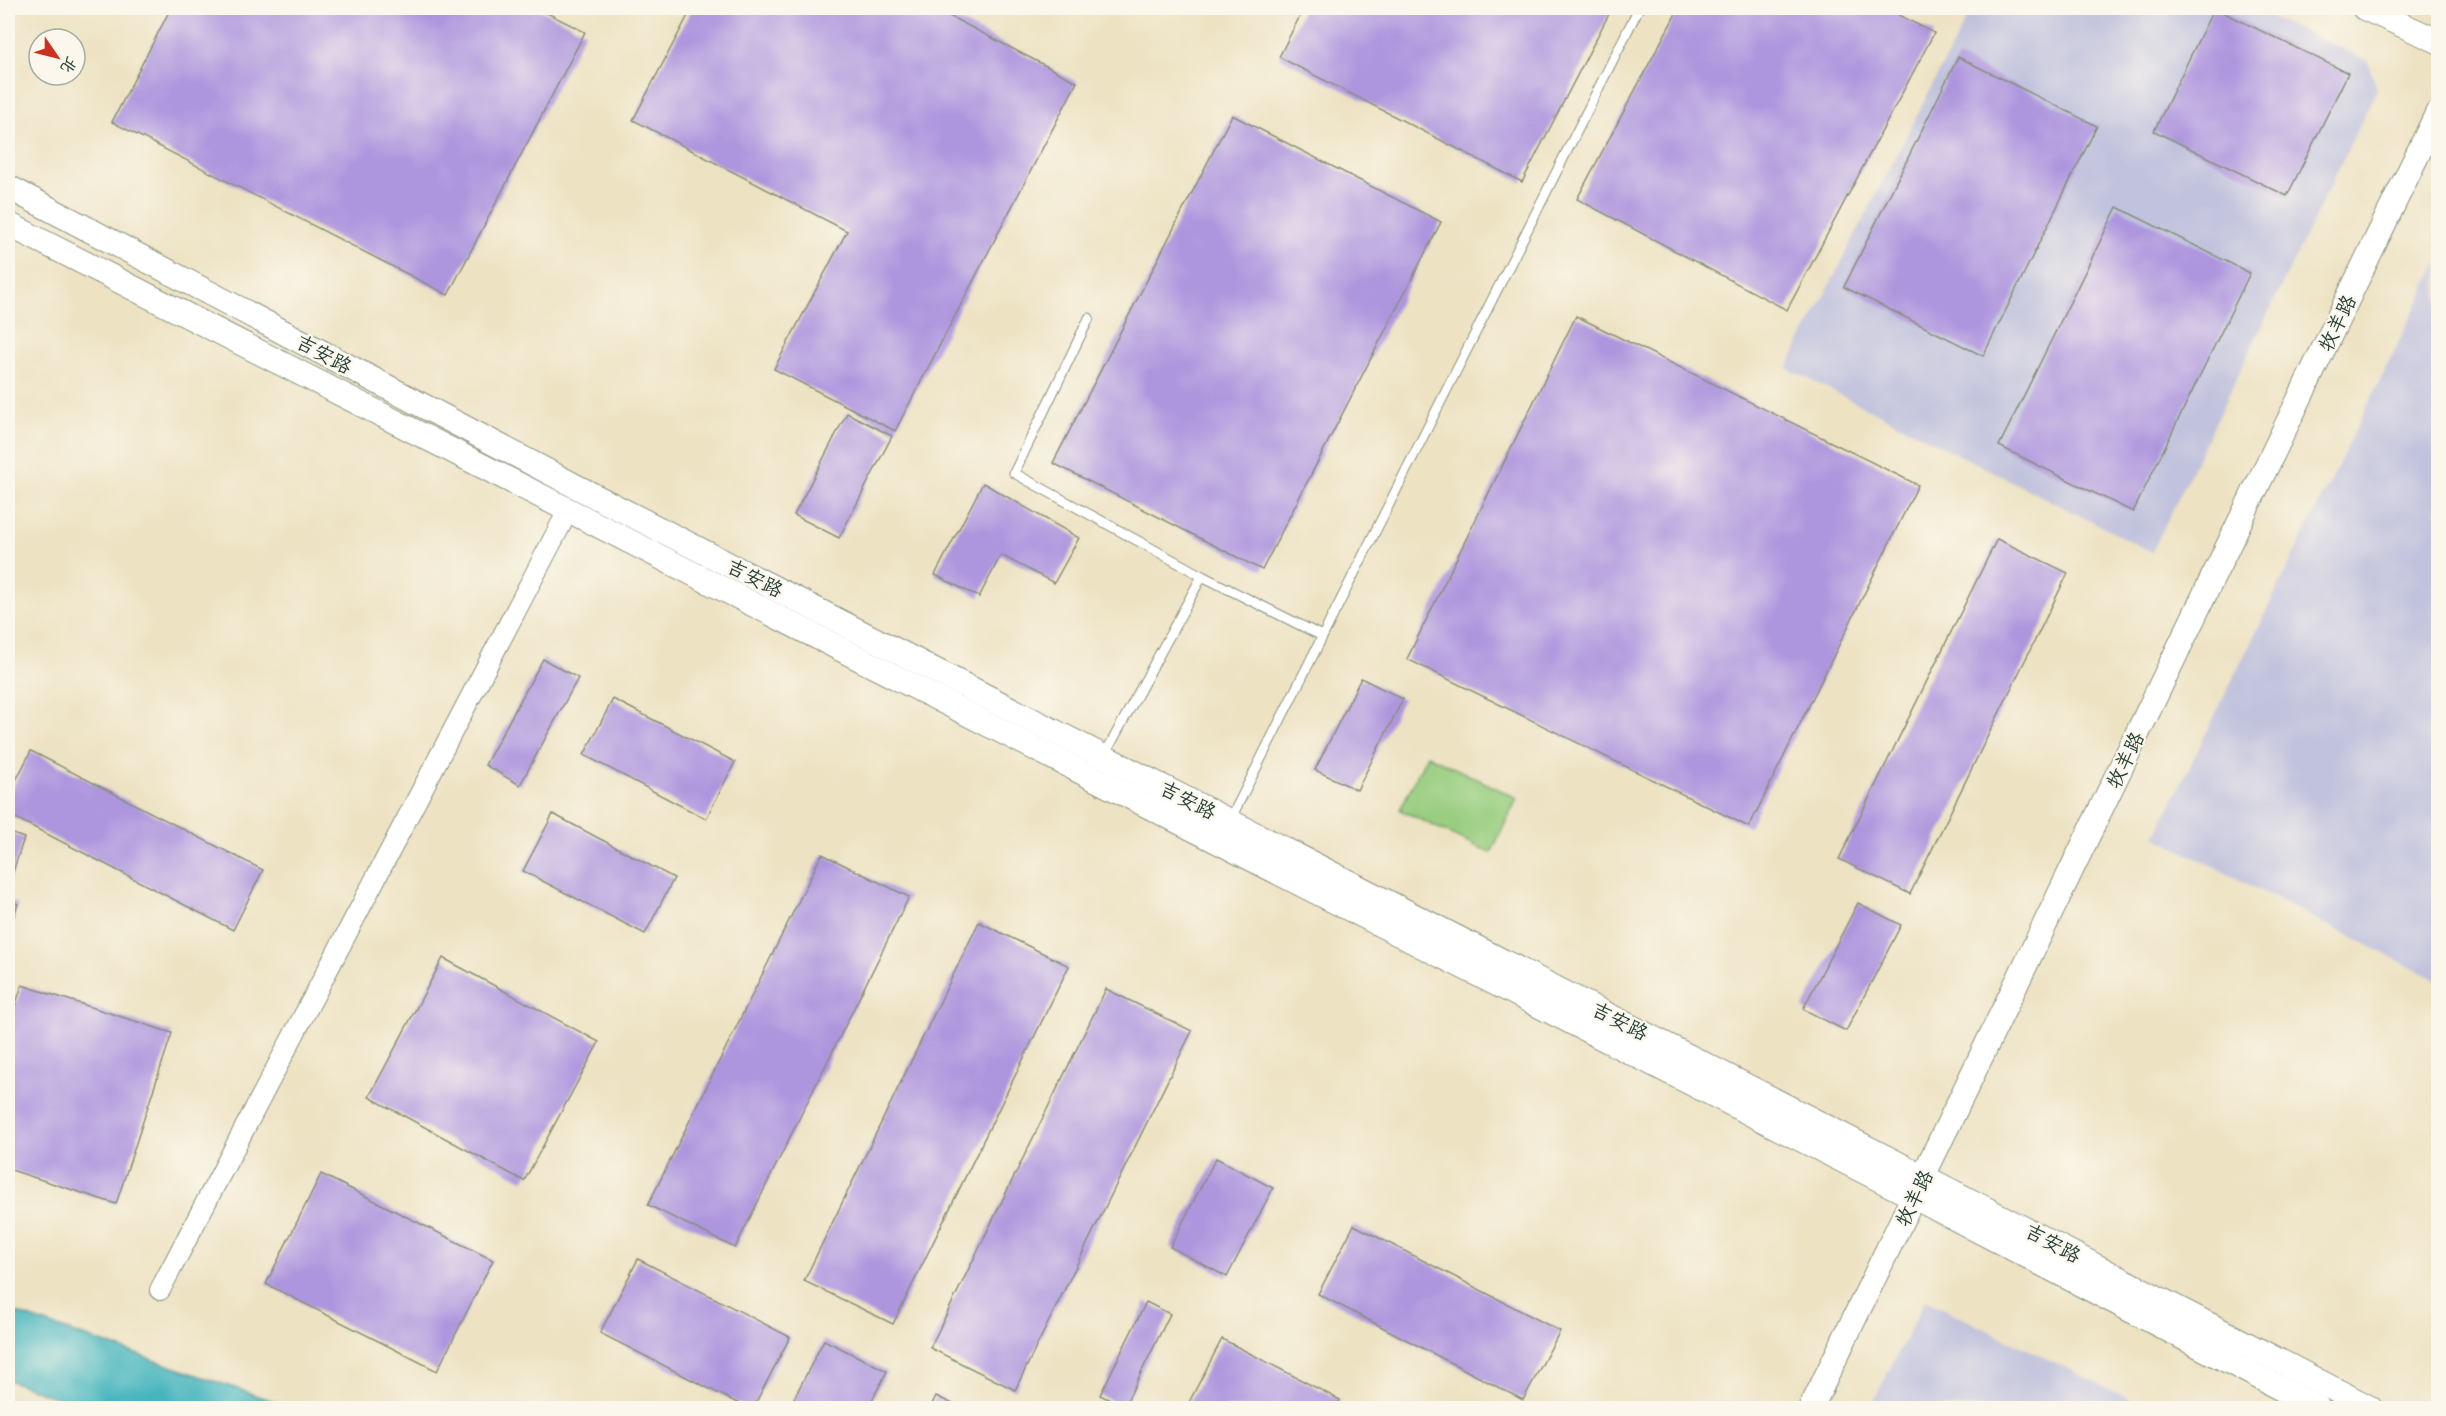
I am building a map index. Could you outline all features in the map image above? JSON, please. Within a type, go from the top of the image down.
[{"type":"street","points":[[2364,8],[2439,41]]},
{"type":"street","name":"牧羊路","points":[[1811,1408],[2439,112]]},
{"type":"street","name":"吉安路","points":[[8,188],[579,488],[1098,767]]},
{"type":"street","name":"吉安路","points":[[8,224],[568,509],[1098,767],[1919,1187],[2370,1408]]},
{"type":"street","points":[[160,1290],[568,509]]},
{"type":"street","name":"吉安路","points":[[1919,1187],[2318,1408]]},
{"type":"lane","points":[[1225,832],[1640,8]]},
{"type":"lane","points":[[1089,318],[1014,473],[1202,576],[1322,636]]},
{"type":"lane","points":[[1098,767],[1202,576]]},
{"type":"shaded area","points":[[1972,8],[2251,8],[2367,60],[2377,89],[2152,552],[1787,368]]},
{"type":"shaded area","points":[[2438,262],[2438,981],[2155,837]]},
{"type":"shaded area","points":[[1925,1300],[2149,1408],[1870,1408]]},
{"type":"green space","points":[[1427,755],[1517,798],[1491,853],[1400,810]]},
{"type":"water","points":[[8,1310],[293,1408],[84,1408],[8,1380]]},
{"type":"building","points":[[171,8],[537,8],[585,32],[448,295],[112,122]]},
{"type":"building","points":[[692,8],[934,8],[1077,82],[895,431],[774,369],[847,231],[633,120]]},
{"type":"building","points":[[1304,8],[1612,8],[1522,182],[1279,57]]},
{"type":"building","points":[[1679,8],[1885,8],[1934,33],[1787,310],[1577,199]]},
{"type":"building","points":[[2214,8],[2348,73],[2287,196],[2154,131]]},
{"type":"building","points":[[1958,57],[2097,126],[1983,356],[1844,287]]},
{"type":"building","points":[[1232,115],[1441,222],[1262,570],[1053,463]]},
{"type":"building","points":[[2117,207],[2250,273],[2133,512],[1999,446]]},
{"type":"building","points":[[1576,316],[1918,485],[1749,827],[1407,659]]},
{"type":"building","points":[[847,413],[892,436],[839,538],[794,515]]},
{"type":"building","points":[[983,483],[1079,538],[1054,583],[1001,555],[979,597],[935,575]]},
{"type":"building","points":[[1997,539],[2068,573],[1910,894],[1839,859]]},
{"type":"building","points":[[543,659],[578,678],[520,785],[485,765]]},
{"type":"building","points":[[1361,678],[1403,699],[1357,790],[1315,770]]},
{"type":"building","points":[[613,699],[735,762],[706,819],[584,755]]},
{"type":"building","points":[[31,751],[263,870],[233,930],[8,814],[8,796]]},
{"type":"building","points":[[553,814],[674,878],[645,934],[523,871]]},
{"type":"building","points":[[8,832],[24,838],[8,887]]},
{"type":"building","points":[[822,854],[909,897],[735,1248],[648,1205]]},
{"type":"building","points":[[8,900],[18,904],[10,928],[8,927]]},
{"type":"building","points":[[1858,903],[1901,925],[1846,1031],[1803,1009]]},
{"type":"building","points":[[979,922],[1069,966],[893,1324],[804,1281]]},
{"type":"building","points":[[443,958],[599,1042],[524,1181],[369,1097]]},
{"type":"building","points":[[22,985],[172,1033],[116,1204],[8,1169],[8,1028]]},
{"type":"building","points":[[1106,989],[1192,1031],[1015,1390],[930,1348]]},
{"type":"building","points":[[1216,1158],[1273,1188],[1227,1277],[1170,1247]]},
{"type":"building","points":[[321,1174],[493,1260],[437,1371],[266,1284]]},
{"type":"building","points":[[1354,1225],[1560,1331],[1523,1400],[1318,1294]]},
{"type":"building","points":[[638,1259],[790,1337],[753,1408],[747,1408],[600,1333]]},
{"type":"building","points":[[1146,1302],[1170,1314],[1124,1407],[1100,1395]]},
{"type":"building","points":[[1222,1339],[1340,1400],[1336,1408],[1186,1408]]},
{"type":"building","points":[[824,1340],[887,1371],[868,1408],[789,1408]]},
{"type":"building","points":[[936,1396],[961,1408],[930,1408]]}]
